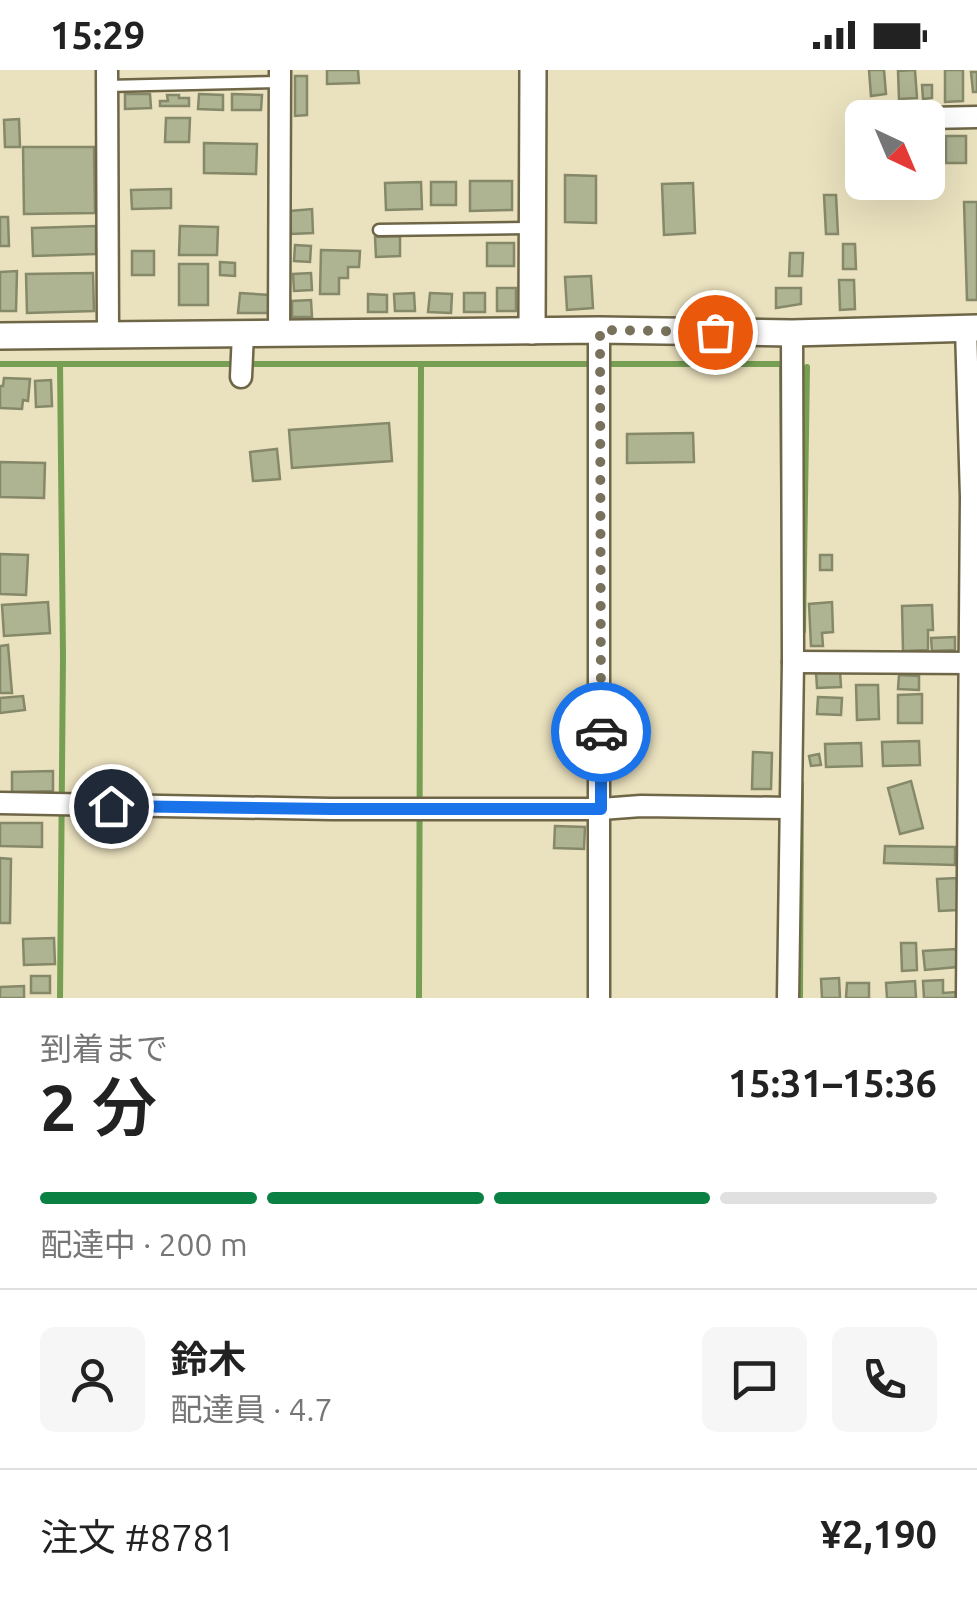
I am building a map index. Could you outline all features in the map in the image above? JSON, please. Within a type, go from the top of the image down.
[{"type":"street","points":[[532,331],[534,70]]},
{"type":"street","points":[[278,332],[280,76]]},
{"type":"street","points":[[107,78],[108,334]]},
{"type":"street","points":[[945,118],[977,117]]},
{"type":"street","points":[[0,336],[600,330],[792,333],[972,328],[973,663],[967,998]]},
{"type":"street","points":[[599,998],[600,330]]},
{"type":"street","points":[[241,377],[244,332]]},
{"type":"street","points":[[788,998],[792,333]]},
{"type":"street","points":[[793,662],[973,663]]},
{"type":"street","points":[[0,803],[332,809],[790,808]]},
{"type":"lane","points":[[107,78],[280,76]]},
{"type":"lane","points":[[378,230],[531,228]]},
{"type":"building","points":[[327,70],[358,70],[359,83],[327,84]]},
{"type":"building","points":[[869,70],[884,70],[886,94],[871,96]]},
{"type":"building","points":[[915,70],[917,98],[899,99],[898,71]]},
{"type":"building","points":[[945,70],[963,70],[963,101],[945,100]]},
{"type":"building","points":[[971,72],[977,72],[977,92],[973,92]]},
{"type":"building","points":[[295,76],[307,76],[307,115],[295,116]]},
{"type":"building","points":[[922,85],[932,85],[932,98],[923,99]]},
{"type":"building","points":[[125,94],[150,94],[151,108],[125,109]]},
{"type":"building","points":[[199,94],[223,95],[223,110],[198,109]]},
{"type":"building","points":[[232,94],[262,95],[261,110],[232,110]]},
{"type":"building","points":[[167,95],[189,98],[189,106],[160,106],[160,101],[168,101]]},
{"type":"building","points":[[166,118],[190,118],[189,142],[165,142]]},
{"type":"building","points":[[19,119],[20,147],[5,147],[4,120]]},
{"type":"building","points":[[946,136],[966,136],[966,163],[946,163]]},
{"type":"building","points":[[204,143],[257,144],[256,174],[204,173]]},
{"type":"building","points":[[23,147],[94,147],[95,213],[24,214]]},
{"type":"building","points":[[565,175],[596,176],[596,223],[565,222]]},
{"type":"building","points":[[470,181],[512,181],[512,210],[470,211]]},
{"type":"building","points":[[421,182],[422,209],[386,210],[385,183]]},
{"type":"building","points":[[431,182],[456,182],[456,205],[431,205]]},
{"type":"building","points":[[693,183],[695,233],[664,235],[662,184]]},
{"type":"building","points":[[171,189],[171,208],[132,209],[131,190]]},
{"type":"building","points":[[824,195],[836,195],[838,234],[826,234]]},
{"type":"building","points":[[964,202],[977,202],[977,300],[967,300]]},
{"type":"building","points":[[312,209],[313,233],[291,234],[290,211]]},
{"type":"building","points":[[0,217],[8,217],[9,246],[0,246]]},
{"type":"building","points":[[96,226],[96,254],[33,256],[32,228]]},
{"type":"building","points":[[180,226],[218,227],[217,255],[179,255]]},
{"type":"building","points":[[400,236],[400,256],[376,257],[375,237]]},
{"type":"building","points":[[487,243],[514,243],[514,266],[487,266]]},
{"type":"building","points":[[843,244],[855,244],[856,269],[843,269]]},
{"type":"building","points":[[295,245],[311,246],[310,262],[294,261]]},
{"type":"building","points":[[321,250],[360,251],[359,267],[348,267],[348,278],[339,278],[339,294],[320,294]]},
{"type":"building","points":[[132,251],[154,251],[154,275],[132,275]]},
{"type":"building","points":[[790,253],[803,253],[802,276],[789,276]]},
{"type":"building","points":[[220,262],[235,263],[235,276],[220,275]]},
{"type":"building","points":[[179,264],[208,264],[208,305],[179,305]]},
{"type":"building","points":[[17,271],[16,311],[0,311],[0,272]]},
{"type":"building","points":[[93,273],[94,311],[27,313],[26,274]]},
{"type":"building","points":[[311,273],[312,290],[294,291],[293,274]]},
{"type":"building","points":[[591,276],[593,308],[567,310],[565,277]]},
{"type":"building","points":[[839,280],[854,280],[855,309],[840,310]]},
{"type":"building","points":[[497,288],[516,288],[516,311],[497,311]]},
{"type":"building","points":[[776,288],[801,288],[801,304],[776,308]]},
{"type":"building","points":[[240,293],[270,295],[269,313],[238,313]]},
{"type":"building","points":[[414,293],[415,311],[395,311],[394,294]]},
{"type":"building","points":[[430,293],[452,294],[451,313],[428,312]]},
{"type":"building","points":[[464,293],[485,293],[485,312],[464,312]]},
{"type":"building","points":[[368,294],[387,295],[387,312],[368,312]]},
{"type":"building","points":[[311,300],[312,317],[292,317],[292,301]]},
{"type":"building","points":[[4,378],[30,379],[28,401],[23,400],[22,409],[0,408]]},
{"type":"building","points":[[51,380],[52,406],[36,407],[35,381]]},
{"type":"building","points":[[389,423],[392,461],[292,468],[289,430]]},
{"type":"building","points":[[693,433],[694,462],[627,463],[627,434]]},
{"type":"building","points":[[277,449],[280,479],[253,481],[250,452]]},
{"type":"building","points":[[0,462],[45,463],[44,498],[0,497]]},
{"type":"building","points":[[0,554],[28,555],[26,595],[0,594]]},
{"type":"building","points":[[820,555],[832,555],[832,570],[820,570]]},
{"type":"building","points":[[48,602],[50,633],[4,636],[2,605]]},
{"type":"building","points":[[832,602],[833,632],[822,633],[823,646],[811,646],[809,604]]},
{"type":"building","points":[[932,605],[933,630],[928,630],[928,650],[903,651],[902,606]]},
{"type":"building","points":[[955,637],[955,650],[932,651],[931,638]]},
{"type":"building","points":[[8,645],[12,693],[0,693],[0,646]]},
{"type":"building","points":[[840,671],[841,687],[817,688],[816,672]]},
{"type":"building","points":[[899,675],[919,676],[919,690],[898,689]]},
{"type":"building","points":[[856,685],[878,685],[879,719],[857,720]]},
{"type":"building","points":[[922,694],[922,723],[898,723],[898,695]]},
{"type":"building","points":[[23,696],[25,710],[0,713],[0,698]]},
{"type":"building","points":[[818,697],[842,698],[841,715],[817,714]]},
{"type":"building","points":[[919,741],[920,765],[883,766],[882,742]]},
{"type":"building","points":[[861,743],[862,766],[826,767],[825,744]]},
{"type":"building","points":[[753,752],[772,753],[771,789],[752,789]]},
{"type":"building","points":[[819,754],[821,765],[811,766],[809,756]]},
{"type":"building","points":[[53,771],[53,791],[12,792],[12,772]]},
{"type":"building","points":[[911,781],[923,828],[900,834],[888,788]]},
{"type":"building","points":[[0,823],[42,823],[42,847],[0,846]]},
{"type":"building","points":[[555,826],[585,827],[584,849],[554,848]]},
{"type":"building","points":[[885,846],[955,847],[955,865],[884,863]]},
{"type":"building","points":[[0,858],[11,859],[10,923],[0,923]]},
{"type":"building","points":[[957,878],[958,910],[939,911],[937,879]]},
{"type":"building","points":[[54,938],[55,964],[24,965],[23,939]]},
{"type":"building","points":[[901,943],[916,943],[917,970],[902,971]]},
{"type":"building","points":[[956,949],[957,967],[925,970],[923,951]]},
{"type":"building","points":[[31,976],[50,976],[50,993],[31,993]]},
{"type":"building","points":[[839,978],[840,998],[822,998],[821,979]]},
{"type":"building","points":[[943,980],[943,993],[956,992],[956,998],[924,998],[923,981]]},
{"type":"building","points":[[915,981],[916,998],[887,998],[886,983]]},
{"type":"building","points":[[847,983],[869,983],[869,998],[846,998]]},
{"type":"building","points":[[24,986],[24,998],[0,998],[0,987]]},
{"type":"waterway","points":[[0,364],[782,364],[783,487]]},
{"type":"waterway","points":[[60,364],[60,998]]},
{"type":"waterway","points":[[419,998],[421,364]]},
{"type":"waterway","points":[[803,631],[807,367]]},
{"type":"waterway","points":[[800,998],[801,784]]},
{"type":"way so far","points":[[601,732],[600,330],[715,332]]},
{"type":"route","points":[[111,806],[601,809],[601,732]]}]
